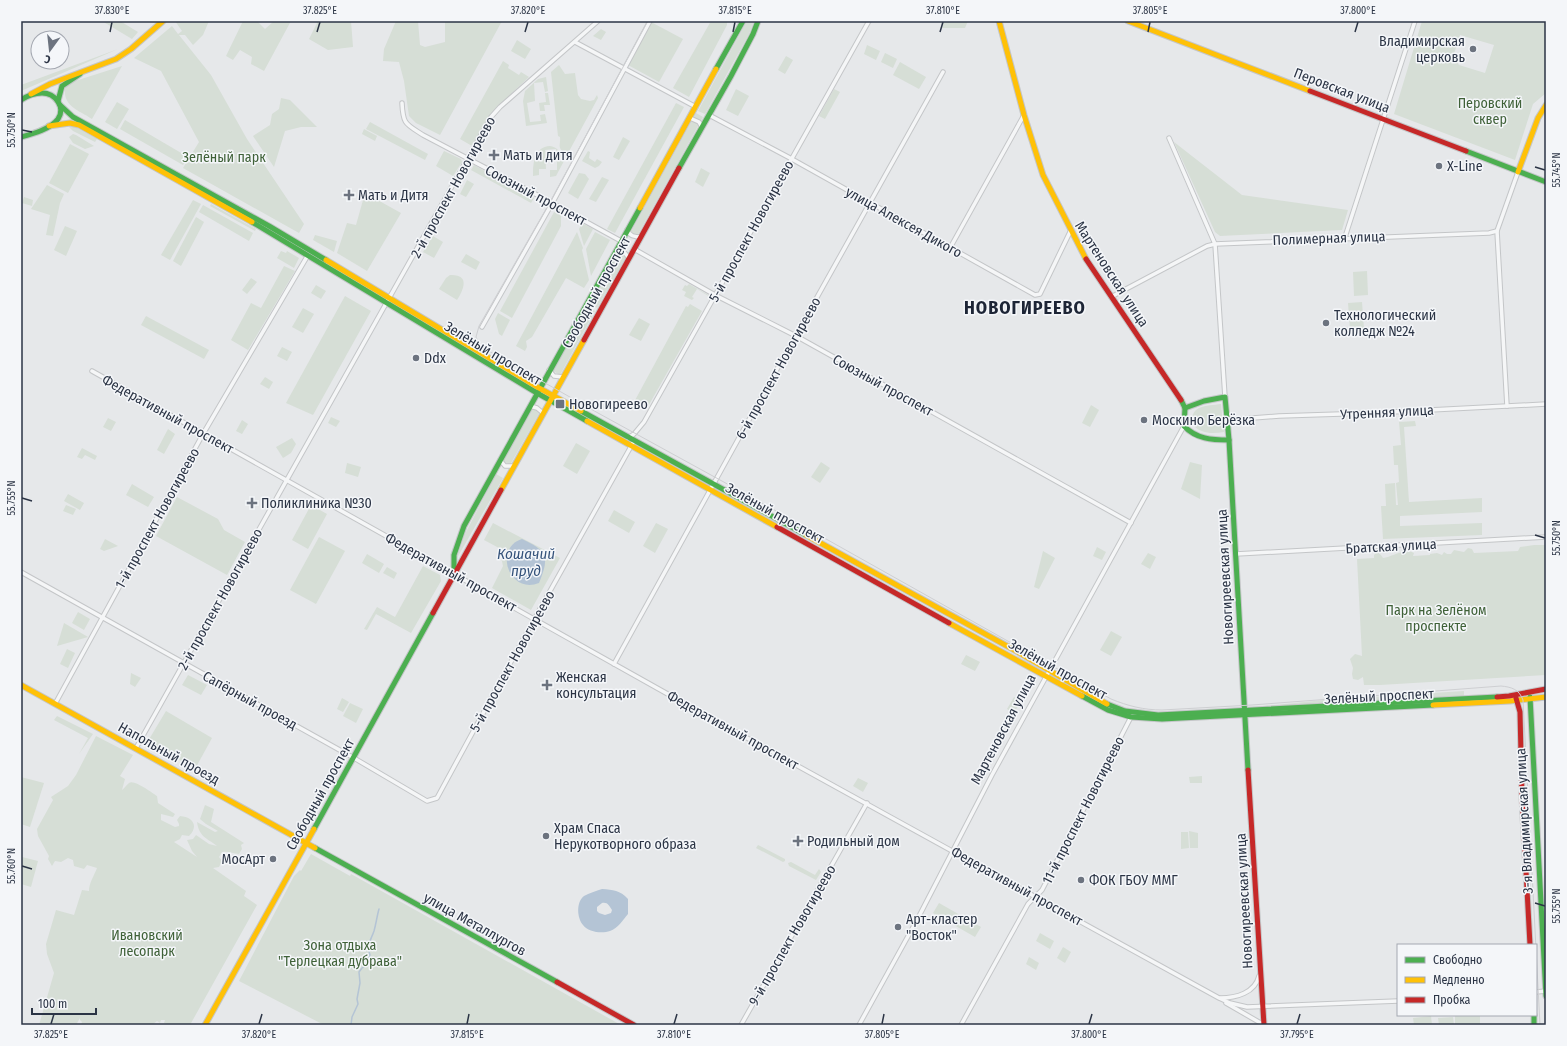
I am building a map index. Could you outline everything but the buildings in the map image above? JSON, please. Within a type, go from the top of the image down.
[{"type":"main road","points":[[21,100],[50,84],[121,57],[163,21]]},
{"type":"main road","points":[[738,30],[739,21]]},
{"type":"main road","name":"Свободный проспект","points":[[454,574],[453,562],[459,538],[549,370],[743,21]]},
{"type":"main road","name":"Свободный проспект","points":[[205,1025],[354,758],[513,466],[709,115],[759,21]]},
{"type":"main road","points":[[996,21],[1000,29]]},
{"type":"main road","points":[[999,21],[1000,29]]},
{"type":"main road","name":"Перовская улица","points":[[1128,21],[1546,182]]},
{"type":"main road","name":"Мартеновская улица","points":[[1000,29],[1024,115],[1043,175],[1070,232],[1092,270],[1179,396],[1185,408]]},
{"type":"main road","points":[[49,126],[58,119],[61,110],[59,103],[60,89],[65,82],[78,76],[82,72]]},
{"type":"main road","name":"Зелёный проспект","points":[[31,94],[46,93],[51,95],[73,117],[113,138],[310,253],[538,391],[632,443],[713,485],[1049,670],[1109,705],[1125,711],[1158,714],[1245,712],[1517,700],[1546,696]]},
{"type":"main road","points":[[1518,172],[1538,118],[1546,105]]},
{"type":"main road","name":"Зелёный проспект","points":[[22,137],[49,126],[70,123],[79,125],[310,253]]},
{"type":"main road","points":[[1225,397],[1210,399],[1185,408],[1184,426],[1189,432],[1196,436],[1208,439],[1229,440]]},
{"type":"main road","name":"Новогиреевская улица","points":[[1225,397],[1229,440],[1264,1025]]},
{"type":"main road","name":"Зелёный проспект","points":[[551,398],[628,438],[632,443],[711,491],[1046,676],[1108,710],[1131,717],[1162,719],[1245,712],[1515,695],[1546,689]]},
{"type":"main road","name":"Напольный проезд","points":[[21,685],[306,842]]},
{"type":"main road","name":"3-я Владимирская улица","points":[[1530,692],[1546,996]]},
{"type":"main road","name":"3-я Владимирская улица","points":[[1515,695],[1520,712],[1522,797],[1530,944]]},
{"type":"main road","name":"улица Металлургов","points":[[306,842],[634,1025]]},
{"type":"street","name":"2-й проспект Новогиреево","points":[[136,748],[496,110],[598,21]]},
{"type":"street","points":[[482,327],[552,203],[650,21]]},
{"type":"street","name":"5-й проспект Новогиреево","points":[[628,438],[643,424],[790,158],[869,21]]},
{"type":"street","points":[[1345,238],[1415,21]]},
{"type":"street","points":[[575,42],[696,107]]},
{"type":"street","name":"6-й проспект Новогиреево","points":[[614,664],[943,72]]},
{"type":"street","name":"Союзный проспект","points":[[402,103],[403,118],[409,126],[423,135],[621,241]]},
{"type":"street","name":"улица Алексея Дикого","points":[[709,115],[790,158],[1035,295],[1038,295],[1070,232]]},
{"type":"street","points":[[950,248],[1024,115]]},
{"type":"street","points":[[690,118],[699,122],[702,127]]},
{"type":"street","name":"Новогиреевская улица","points":[[1169,138],[1215,244],[1225,397]]},
{"type":"street","points":[[1507,406],[1497,231],[1518,172]]},
{"type":"street","points":[[627,230],[629,234],[640,237]]},
{"type":"street","name":"Полимерная улица","points":[[1111,297],[1207,246],[1215,244],[1489,233],[1497,231]]},
{"type":"street","name":"Союзный проспект","points":[[634,249],[715,295],[796,336],[1131,523]]},
{"type":"street","points":[[616,251],[624,252],[629,258]]},
{"type":"street","name":"1-й проспект Новогиреево","points":[[55,704],[203,434],[310,253]]},
{"type":"street","points":[[549,370],[554,376],[563,377]]},
{"type":"street","name":"Федеративный проспект","points":[[92,371],[614,664],[1219,998],[1230,1003],[1247,1007],[1397,1000]]},
{"type":"street","name":"Утренняя улица","points":[[1227,420],[1279,416],[1546,404]]},
{"type":"street","points":[[530,406],[537,408],[543,413]]},
{"type":"street","name":"Мартеновская улица","points":[[859,1025],[917,920],[1049,670],[1184,426]]},
{"type":"street","name":"5-й проспект Новогиреево","points":[[437,798],[632,443]]},
{"type":"street","points":[[500,460],[505,466],[513,466]]},
{"type":"street","name":"Братская улица","points":[[1236,554],[1546,537]]},
{"type":"street","name":"Сапёрный проезд","points":[[21,572],[428,801],[437,798]]},
{"type":"street","name":"11-й проспект Новогиреево","points":[[961,1025],[1028,904],[1042,890],[1131,717]]},
{"type":"street","name":"9-й проспект Новогиреево","points":[[741,1025],[867,803]]},
{"type":"street","points":[[1219,998],[1229,998],[1241,995],[1256,986],[1260,972]]},
{"type":"street","points":[[1219,998],[1235,1009],[1264,1025]]},
{"type":"green space","points":[[102,21],[120,21],[138,32],[132,39]]},
{"type":"green space","name":"Зелёный парк","points":[[175,21],[209,21],[203,35],[193,45],[185,35],[179,35],[211,75],[247,139],[304,224],[299,233],[183,168],[199,142],[161,71],[134,58],[172,26],[178,34],[182,31]]},
{"type":"green space","points":[[243,21],[257,21],[265,29],[274,21],[291,21],[264,71],[251,64],[252,57],[240,50],[233,60],[226,56]]},
{"type":"green space","points":[[318,21],[351,21],[353,47],[328,50],[309,39]]},
{"type":"green space","points":[[396,21],[418,21],[420,45],[425,47],[445,42],[445,21],[502,21],[440,135],[416,123],[409,116],[404,81],[399,62],[383,61],[384,49]]},
{"type":"green space","points":[[711,21],[727,21],[727,25],[689,97],[673,88]]},
{"type":"green space","points":[[747,21],[754,21],[749,34],[705,114],[698,111]]},
{"type":"green space","points":[[941,21],[968,21],[965,28],[942,28]]},
{"type":"green space","name":"Перовский сквер","points":[[1422,21],[1546,21],[1546,93],[1533,104],[1515,160],[1394,114]],"holes":[[[1460,35],[1494,45],[1485,73],[1459,65],[1453,57]]]},
{"type":"green space","points":[[651,22],[683,39],[659,82],[628,65]]},
{"type":"green space","points":[[601,29],[606,32],[601,40],[593,36]]},
{"type":"green space","points":[[517,40],[531,49],[525,59],[511,51]]},
{"type":"green space","points":[[867,45],[880,51],[876,60],[864,54]]},
{"type":"green space","points":[[118,49],[70,70],[70,67]]},
{"type":"green space","points":[[885,53],[897,59],[893,68],[881,62]]},
{"type":"green space","points":[[786,56],[793,60],[785,74],[778,70]]},
{"type":"green space","points":[[503,61],[509,65],[508,68],[519,75],[521,72],[529,77],[495,109],[472,146],[460,139]]},
{"type":"green space","points":[[900,62],[926,77],[919,89],[893,75]]},
{"type":"green space","points":[[559,65],[565,74],[575,73],[578,95],[581,99],[590,101],[594,100],[597,95],[598,98],[567,155],[560,148],[560,137],[558,136],[551,72]]},
{"type":"green space","points":[[122,66],[92,119],[69,104],[65,94],[65,88],[72,82]]},
{"type":"green space","points":[[61,70],[70,70],[21,91],[21,85]]},
{"type":"green space","points":[[546,77],[548,91],[545,92],[543,82],[534,83],[535,101],[527,103],[530,122],[541,121],[540,115],[545,114],[547,123],[526,126],[523,101],[525,91],[538,79]]},
{"type":"green space","points":[[736,89],[749,96],[738,116],[726,110]]},
{"type":"green space","points":[[834,89],[840,92],[825,119],[819,116]]},
{"type":"green space","points":[[545,93],[548,93],[550,105],[544,105],[545,111],[540,111],[539,103],[546,102]]},
{"type":"green space","points":[[281,98],[290,100],[317,127],[301,127],[285,131],[274,167],[253,136],[270,125],[272,114],[279,109]]},
{"type":"green space","points":[[117,102],[129,109],[117,129],[105,122]]},
{"type":"green space","points":[[676,103],[684,107],[615,233],[607,229]]},
{"type":"green space","points":[[696,113],[703,117],[637,236],[631,232]]},
{"type":"green space","points":[[125,120],[188,157],[183,165],[120,129]]},
{"type":"green space","points":[[370,122],[428,154],[425,160],[366,129]]},
{"type":"green space","points":[[72,126],[97,139],[95,142],[73,131],[69,127]]},
{"type":"green space","points":[[364,129],[377,136],[375,141],[362,134]]},
{"type":"green space","points":[[73,134],[94,146],[85,149],[73,143],[69,137]]},
{"type":"green space","points":[[623,137],[630,141],[619,160],[613,157]]},
{"type":"green space","points":[[1174,142],[1242,195],[1348,210],[1342,230],[1220,236],[1215,232]]},
{"type":"green space","points":[[70,144],[89,154],[68,193],[49,183]]},
{"type":"green space","points":[[550,146],[554,147],[558,150],[561,157],[557,158],[556,149],[545,150],[546,169],[539,169],[539,175],[533,176],[533,166],[536,156],[541,149]]},
{"type":"green space","points":[[444,151],[461,159],[462,162],[453,176],[436,166]]},
{"type":"green space","points":[[588,151],[590,152],[589,158],[595,162],[597,159],[602,162],[599,166],[595,168],[582,161]]},
{"type":"green space","points":[[557,161],[564,161],[556,176],[550,177],[550,170],[557,170]]},
{"type":"green space","points":[[474,165],[534,198],[531,203],[471,170]]},
{"type":"green space","points":[[701,168],[710,173],[703,187],[695,182]]},
{"type":"green space","points":[[579,173],[585,174],[589,179],[578,199],[568,193]]},
{"type":"green space","points":[[602,177],[609,180],[596,202],[589,199]]},
{"type":"green space","points":[[467,180],[474,184],[466,197],[460,194]]},
{"type":"green space","points":[[47,185],[64,194],[60,203],[53,236],[46,235],[50,215],[31,209]]},
{"type":"green space","points":[[365,193],[401,213],[367,271],[337,253],[347,223],[356,225]]},
{"type":"green space","points":[[24,197],[33,200],[32,206],[22,203]]},
{"type":"green space","points":[[193,200],[201,204],[170,260],[161,255]]},
{"type":"green space","points":[[211,204],[256,229],[255,231],[210,206]]},
{"type":"green space","points":[[203,205],[253,233],[249,241],[199,212]]},
{"type":"green space","points":[[554,212],[561,215],[561,226],[512,318],[500,311]]},
{"type":"green space","points":[[196,217],[204,222],[181,266],[173,261]]},
{"type":"green space","points":[[582,223],[593,229],[584,246],[579,229]]},
{"type":"green space","points":[[65,226],[77,231],[66,256],[54,250]]},
{"type":"green space","points":[[577,232],[583,248],[582,250],[589,280],[584,288],[566,278],[532,337],[526,341],[527,347],[525,351],[516,346]]},
{"type":"green space","points":[[595,232],[610,240],[591,276],[586,249]]},
{"type":"green space","points":[[315,235],[337,241],[334,252],[313,240]]},
{"type":"green space","points":[[433,236],[443,242],[434,258],[423,252]]},
{"type":"green space","points":[[281,251],[286,253],[287,251],[299,258],[294,268],[277,258]]},
{"type":"green space","points":[[619,253],[626,257],[597,308],[591,303]]},
{"type":"green space","points":[[466,254],[480,262],[476,270],[461,262]]},
{"type":"green space","points":[[284,266],[295,271],[248,350],[231,340],[251,303],[261,308]]},
{"type":"green space","points":[[1367,271],[1368,295],[1354,296],[1353,272]]},
{"type":"green space","points":[[450,275],[461,277],[464,283],[457,300],[439,289],[446,278]]},
{"type":"green space","points":[[251,278],[257,282],[247,294],[242,290]]},
{"type":"green space","points":[[689,284],[710,297],[697,289],[692,297],[694,298],[692,300],[684,296],[686,292],[682,290],[685,285],[687,286]]},
{"type":"green space","points":[[316,285],[326,291],[321,299],[311,293]]},
{"type":"green space","points":[[345,296],[371,311],[313,415],[286,403]]},
{"type":"green space","points":[[1362,302],[1364,329],[1350,330],[1348,303]]},
{"type":"green space","points":[[690,304],[702,311],[646,410],[633,404],[686,306],[688,307]]},
{"type":"green space","points":[[303,308],[314,314],[303,333],[292,327]]},
{"type":"green space","points":[[588,308],[595,311],[560,375],[553,371]]},
{"type":"green space","points":[[498,313],[510,320],[502,336],[499,334],[495,319]]},
{"type":"green space","points":[[146,316],[209,350],[204,359],[141,325]]},
{"type":"green space","points":[[639,318],[650,324],[641,341],[629,335]]},
{"type":"green space","points":[[282,347],[292,352],[287,361],[277,356]]},
{"type":"green space","points":[[265,377],[273,382],[269,389],[260,384]]},
{"type":"green space","points":[[1221,404],[1224,432],[1207,433],[1195,427],[1192,417],[1199,408]]},
{"type":"green space","points":[[1091,405],[1099,410],[1090,427],[1082,423]]},
{"type":"green space","points":[[533,408],[540,412],[510,465],[503,461]]},
{"type":"green space","points":[[331,417],[340,421],[336,427],[328,423]]},
{"type":"green space","points":[[108,418],[116,422],[111,431],[103,427]]},
{"type":"green space","points":[[242,420],[248,424],[242,434],[236,431]]},
{"type":"green space","points":[[1415,421],[1416,426],[1404,427],[1409,502],[1482,498],[1482,512],[1400,516],[1400,526],[1482,523],[1482,535],[1383,539],[1381,506],[1386,506],[1385,484],[1395,483],[1396,505],[1398,505],[1396,483],[1399,482],[1398,465],[1394,465],[1393,446],[1401,445],[1399,422]]},
{"type":"green space","points":[[168,429],[175,434],[164,454],[157,450]]},
{"type":"green space","points":[[292,438],[296,444],[291,453],[283,458],[276,447]]},
{"type":"green space","points":[[576,443],[590,451],[577,474],[563,466]]},
{"type":"green space","points":[[82,448],[97,456],[95,460],[85,455],[82,459],[77,457]]},
{"type":"green space","points":[[821,462],[830,468],[820,483],[811,477]]},
{"type":"green space","points":[[1190,462],[1202,465],[1200,499],[1181,489]]},
{"type":"green space","points":[[347,463],[361,467],[358,477],[345,473]]},
{"type":"green space","points":[[496,474],[503,478],[457,558],[465,534]]},
{"type":"green space","points":[[132,484],[154,497],[148,507],[126,495]]},
{"type":"green space","points":[[68,494],[84,503],[80,510],[64,501]]},
{"type":"green space","points":[[177,497],[218,519],[224,530],[245,542],[227,575],[156,536]]},
{"type":"green space","points":[[66,505],[76,509],[73,515],[63,511]]},
{"type":"green space","points":[[311,505],[327,514],[308,549],[292,540]]},
{"type":"green space","points":[[614,510],[635,522],[629,533],[608,521]]},
{"type":"green space","points":[[493,523],[560,558],[531,610],[492,588],[503,566],[499,548],[484,540]]},
{"type":"green space","points":[[656,523],[668,529],[655,553],[643,546]]},
{"type":"green space","points":[[319,537],[345,551],[316,604],[290,590]]},
{"type":"green space","points":[[105,539],[118,546],[104,551],[100,549]]},
{"type":"green space","name":"Парк на Зелёном проспекте","points":[[1546,545],[1546,675],[1380,685],[1364,685],[1363,677],[1358,680],[1353,679],[1353,668],[1350,659],[1355,654],[1362,656],[1357,559],[1374,558],[1374,555],[1377,552],[1383,558],[1402,552],[1414,553],[1413,556],[1437,553],[1442,555],[1444,552],[1451,554],[1454,550],[1464,552],[1468,548],[1472,549],[1474,553],[1518,551],[1520,547]]},
{"type":"green space","points":[[1097,547],[1106,552],[1102,560],[1093,556]]},
{"type":"green space","points":[[1043,551],[1055,558],[1039,589],[1034,587]]},
{"type":"green space","points":[[1148,553],[1156,557],[1150,569],[1141,564]]},
{"type":"green space","points":[[367,554],[384,564],[379,573],[362,563]]},
{"type":"green space","points":[[423,566],[440,575],[441,581],[411,633],[376,614],[367,630],[364,629],[377,607],[395,617]]},
{"type":"green space","points":[[387,567],[397,573],[394,579],[383,573]]},
{"type":"green space","points":[[78,612],[90,619],[84,630],[72,623]]},
{"type":"green space","points":[[64,623],[88,637],[57,646]]},
{"type":"green space","points":[[1111,631],[1122,637],[1111,656],[1100,650]]},
{"type":"green space","points":[[67,649],[75,653],[68,668],[60,664]]},
{"type":"green space","points":[[966,655],[980,662],[975,671],[961,664]]},
{"type":"green space","points":[[131,673],[141,678],[135,687],[130,684]]},
{"type":"green space","points":[[188,675],[207,685],[201,695],[182,685]]},
{"type":"green space","points":[[1464,691],[1464,696],[1255,707],[1324,700]]},
{"type":"green space","points":[[1014,697],[1021,701],[1014,713],[1007,709]]},
{"type":"green space","points":[[342,698],[349,702],[343,712],[337,709]]},
{"type":"green space","points":[[350,703],[363,709],[356,723],[343,716]]},
{"type":"green space","points":[[166,711],[212,738],[195,769],[148,741]]},
{"type":"green space","points":[[57,716],[93,734],[79,754],[88,738],[54,720]]},
{"type":"green space","name":"Ивановский лесопарк","points":[[96,736],[133,755],[120,776],[125,779],[122,790],[131,782],[157,796],[158,803],[175,814],[173,817],[161,814],[161,820],[175,827],[179,826],[177,820],[180,816],[191,820],[194,829],[189,836],[182,835],[180,839],[174,842],[197,857],[192,851],[187,840],[193,839],[196,835],[209,844],[217,846],[204,837],[198,827],[197,822],[215,832],[218,831],[200,819],[205,805],[214,809],[211,822],[244,843],[241,845],[242,849],[239,854],[222,852],[219,857],[222,861],[219,867],[213,868],[246,891],[244,896],[257,905],[190,1025],[170,1025],[164,1023],[165,1020],[161,1020],[160,1023],[157,1021],[152,1025],[81,1025],[82,1022],[80,1018],[76,1025],[39,1025],[54,973],[47,954],[46,944],[56,910],[74,915],[82,890],[89,891],[97,868],[87,865],[84,869],[74,866],[73,860],[68,858],[61,862],[55,861],[52,866],[48,859],[49,856],[38,836],[37,829],[53,800],[51,797],[68,786],[76,775]]},
{"type":"green space","points":[[1202,776],[1202,783],[1190,783],[1189,777]]},
{"type":"green space","points":[[21,777],[44,783],[30,827],[21,824]]},
{"type":"green space","points":[[858,778],[868,783],[863,792],[853,786]]},
{"type":"green space","points":[[1189,831],[1198,833],[1198,848],[1190,848]]},
{"type":"green space","points":[[1181,832],[1188,832],[1189,848],[1181,849]]},
{"type":"green space","points":[[758,845],[785,859],[785,861],[783,862],[756,848]]},
{"type":"green space","name":"Зона отдыха \"Терлецкая дубрава\"","points":[[311,854],[350,876],[351,874],[621,1025],[324,1025],[239,981],[294,876],[300,870],[301,871]]},
{"type":"green space","points":[[22,857],[38,861],[31,887],[21,884]]},
{"type":"green space","points":[[791,862],[815,875],[819,869],[821,872],[816,880],[789,866],[788,863]]},
{"type":"green space","points":[[939,903],[981,927],[975,937],[933,913]]},
{"type":"green space","points":[[1040,933],[1054,941],[1050,949],[1036,941]]},
{"type":"green space","points":[[1063,947],[1071,952],[1065,963],[1057,958]]},
{"type":"green space","points":[[1029,957],[1039,963],[1036,970],[1026,964]]},
{"type":"green space","points":[[1431,1016],[1432,1025],[1414,1025],[1413,1018]]},
{"type":"green space","points":[[1455,1016],[1480,1016],[1480,1025],[1455,1025]]},
{"type":"green space","points":[[1453,1017],[1454,1025],[1439,1025],[1438,1018]]},
{"type":"water","name":"Кошачий пруд","points":[[522,539],[537,547],[544,555],[544,566],[539,583],[528,585],[520,582],[513,577],[508,569],[508,551],[513,544]]},
{"type":"water","points":[[602,889],[616,891],[628,899],[628,914],[620,924],[610,931],[595,932],[585,927],[581,922],[578,910],[581,899],[584,896]],"holes":[[[604,903],[610,907],[612,910],[611,913],[605,915],[597,911],[597,907]]]},
{"type":"waterway","points":[[351,1025],[352,1017],[358,1004],[357,999],[360,983],[359,972],[365,966],[370,955],[369,945],[379,909]]},
{"type":"tram line","points":[[648,21],[550,202],[479,326],[476,337],[480,346],[1111,699],[1124,704],[1162,710],[1252,705],[1501,686],[1514,689],[1519,693],[1523,700],[1536,944]]},
{"type":"tram line","points":[[1537,968],[1540,1025]]},
{"type":"traffic: fast","points":[[716,69],[743,21]]},
{"type":"traffic: fast","points":[[679,168],[731,76],[753,34],[758,21]]},
{"type":"traffic: fast","points":[[58,101],[62,86],[80,74]]},
{"type":"traffic: fast","points":[[21,100],[33,94],[47,94],[55,98],[61,110],[58,119],[51,126],[41,131],[21,137]]},
{"type":"traffic: fast","points":[[60,105],[73,117],[269,226],[326,260]]},
{"type":"traffic: fast","points":[[1466,151],[1546,182]]},
{"type":"traffic: fast","points":[[454,574],[454,555],[464,526],[640,208]]},
{"type":"traffic: fast","points":[[252,222],[537,393],[587,421]]},
{"type":"traffic: fast","points":[[1185,408],[1204,401],[1225,397],[1229,440],[1248,770]]},
{"type":"traffic: fast","points":[[1181,400],[1185,408],[1184,426],[1194,434],[1205,438],[1229,440]]},
{"type":"traffic: fast","points":[[581,411],[806,535]]},
{"type":"traffic: fast","points":[[314,829],[433,613]]},
{"type":"traffic: fast","points":[[1082,696],[1108,710],[1131,717],[1162,719],[1433,705]]},
{"type":"traffic: fast","points":[[1107,704],[1125,711],[1158,715],[1497,697]]},
{"type":"traffic: fast","points":[[1530,697],[1546,996]]},
{"type":"traffic: fast","points":[[315,848],[557,982]]},
{"type":"traffic: fast","points":[[1534,1016],[1534,1025]]},
{"type":"traffic: slow","points":[[31,94],[50,84],[116,59],[131,49],[163,21]]},
{"type":"traffic: slow","points":[[999,21],[1024,115],[1043,175],[1086,259]]},
{"type":"traffic: slow","points":[[1128,21],[1310,91]]},
{"type":"traffic: slow","points":[[640,208],[716,69]]},
{"type":"traffic: slow","points":[[1518,172],[1538,118],[1546,105]]},
{"type":"traffic: slow","points":[[49,126],[70,123],[79,125],[252,222]]},
{"type":"traffic: slow","points":[[326,260],[539,388],[581,411]]},
{"type":"traffic: slow","points":[[501,490],[584,340]]},
{"type":"traffic: slow","points":[[587,421],[777,527]]},
{"type":"traffic: slow","points":[[806,535],[1018,652],[1107,704]]},
{"type":"traffic: slow","points":[[949,623],[1082,696]]},
{"type":"traffic: slow","points":[[21,685],[315,848]]},
{"type":"traffic: slow","points":[[1433,705],[1510,701],[1546,697]]},
{"type":"traffic: slow","points":[[205,1025],[314,829]]},
{"type":"traffic: jam","points":[[1310,91],[1466,151]]},
{"type":"traffic: jam","points":[[584,340],[679,168]]},
{"type":"traffic: jam","points":[[1086,259],[1181,400]]},
{"type":"traffic: jam","points":[[433,613],[501,490]]},
{"type":"traffic: jam","points":[[777,527],[949,623]]},
{"type":"traffic: jam","points":[[1497,697],[1546,689]]},
{"type":"traffic: jam","points":[[1516,698],[1520,712],[1522,797],[1530,944]]},
{"type":"traffic: jam","points":[[1248,770],[1264,1025]]},
{"type":"traffic: jam","points":[[557,982],[634,1025]]},
{"type":"place","name":"Владимирская церковь","points":[[1473,49]]},
{"type":"place","name":"Мать и дитя","points":[[494,155]]},
{"type":"place","name":"X-Line","points":[[1439,166]]},
{"type":"place","name":"Мать и Дитя","points":[[349,195]]},
{"type":"place","name":"Технологический колледж №24","points":[[1326,323]]},
{"type":"place","name":"Ddx","points":[[416,358]]},
{"type":"place","name":"Новогиреево","points":[[560,404]]},
{"type":"place","name":"Москино Берёзка","points":[[1144,420]]},
{"type":"place","name":"Поликлиника №30","points":[[252,503]]},
{"type":"place","name":"Женская консультация","points":[[547,685]]},
{"type":"place","name":"Храм Спаса Нерукотворного образа","points":[[546,836]]},
{"type":"place","name":"Родильный дом","points":[[798,841]]},
{"type":"place","name":"МосАрт","points":[[273,859]]},
{"type":"place","name":"ФОК ГБОУ ММГ","points":[[1081,880]]},
{"type":"place","name":"Арт-кластер \"Восток\"","points":[[898,927]]},
{"type":"district","name":"НОВОГИРЕЕВО","points":[[1025,308]]}]
